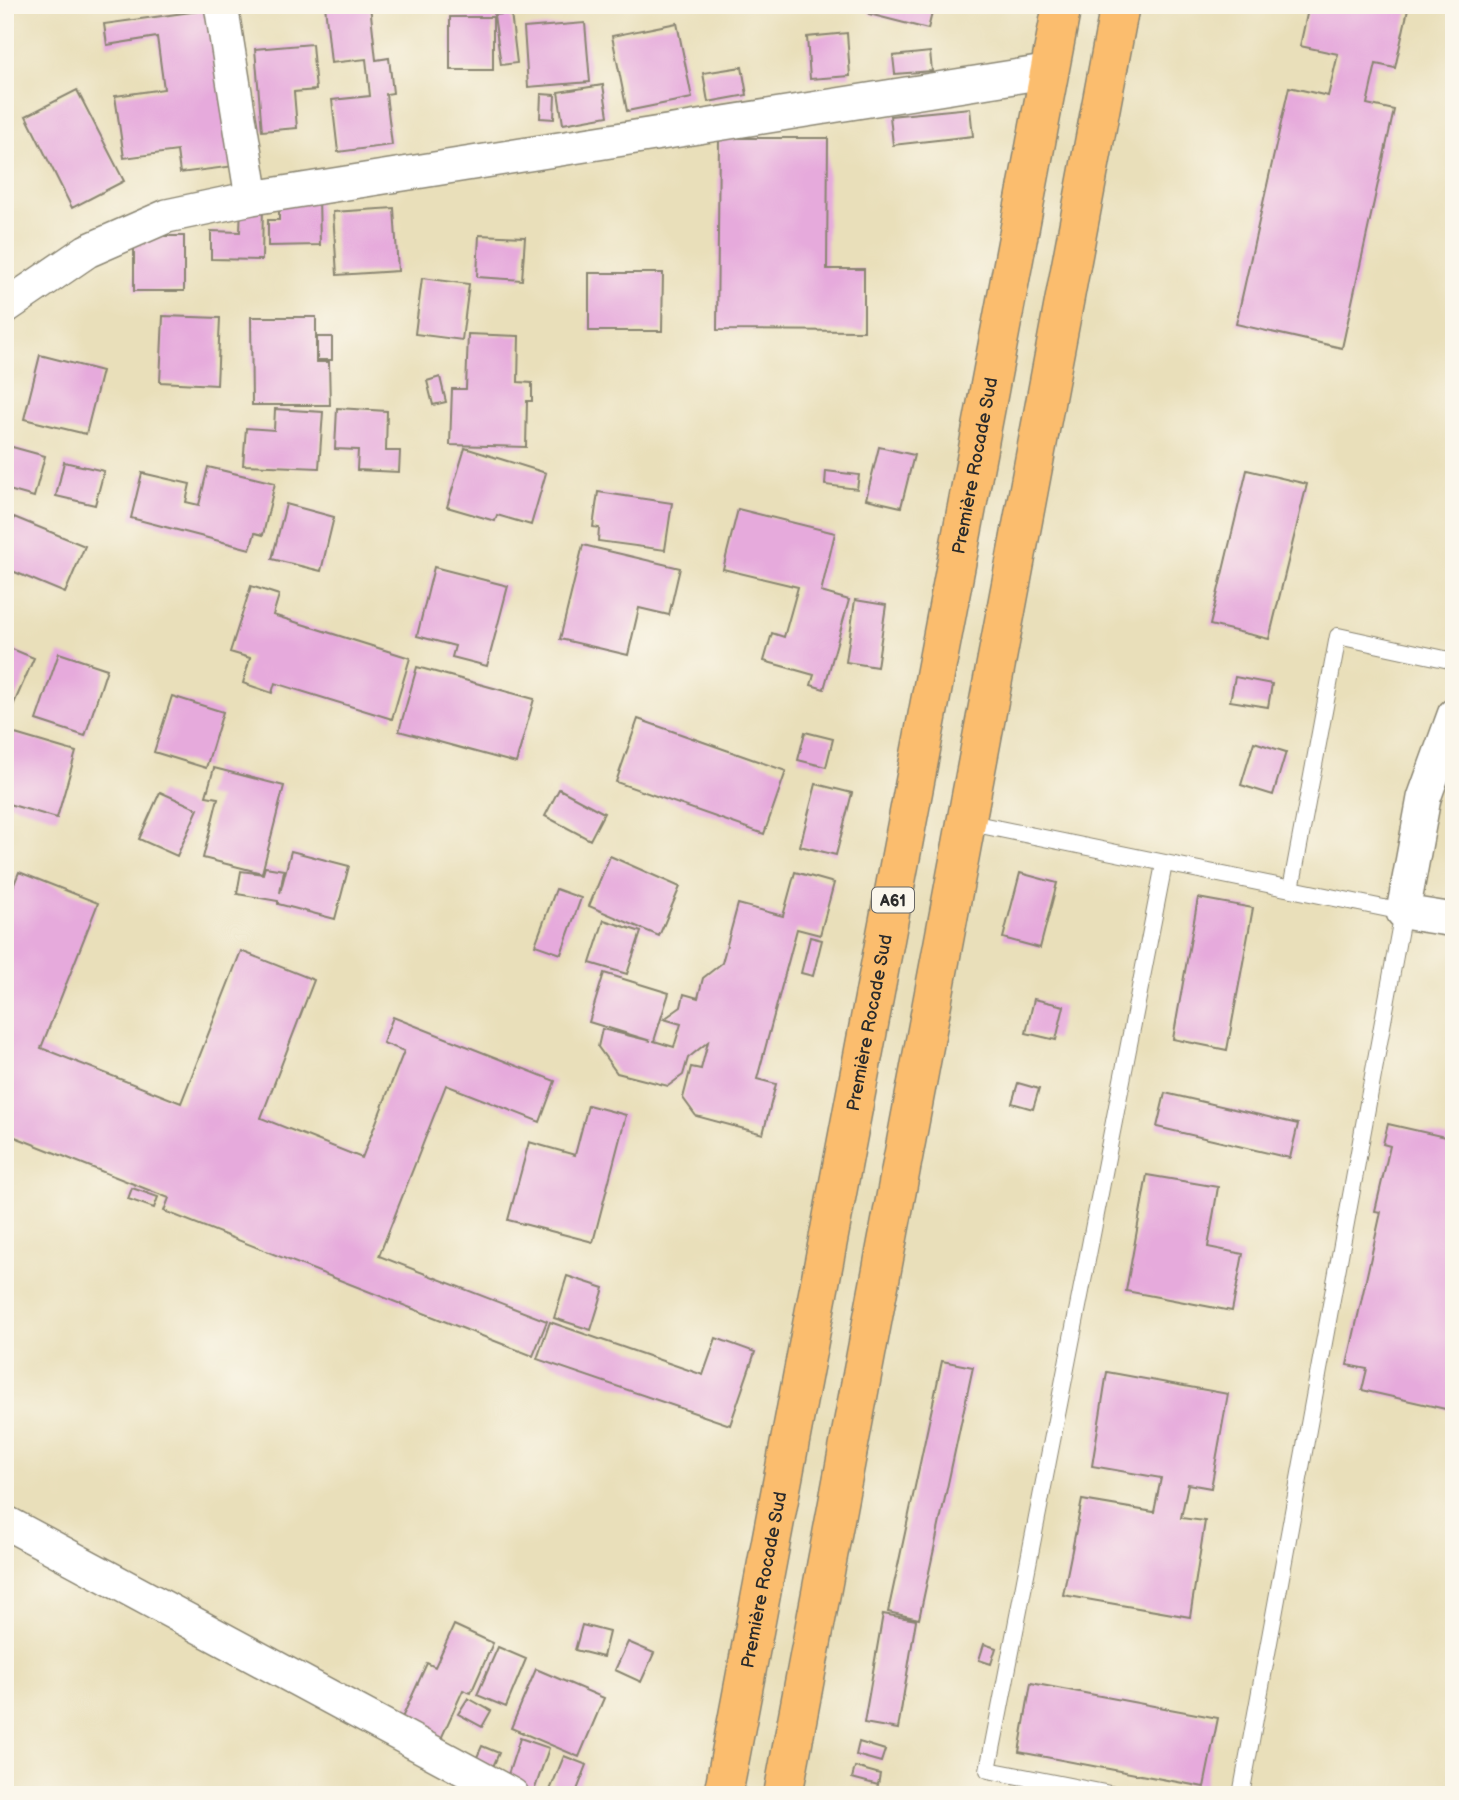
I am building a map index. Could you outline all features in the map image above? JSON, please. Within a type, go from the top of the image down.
[{"type":"highway","name":"Première Rocade Sud","points":[[723,1795],[1062,5]]},
{"type":"highway","points":[[783,1795],[1120,5]]},
{"type":"street","points":[[220,5],[252,198]]},
{"type":"street","points":[[5,307],[87,251],[167,216],[252,198],[1051,71]]},
{"type":"street","points":[[1454,715],[1424,798],[1403,912],[1454,920]]},
{"type":"street","points":[[5,1522],[512,1795]]},
{"type":"lane","points":[[1292,889],[1338,636],[1454,661]]},
{"type":"lane","points":[[967,822],[1403,912],[1241,1795]]},
{"type":"lane","points":[[1115,1795],[988,1770],[1164,863]]},
{"type":"building","points":[[325,5],[370,5],[376,60],[389,58],[393,93],[386,94],[392,145],[338,152],[332,100],[370,96],[366,59],[331,63]]},
{"type":"building","points":[[871,5],[934,5],[928,29],[869,14]]},
{"type":"building","points":[[1309,5],[1409,5],[1395,68],[1376,64],[1367,104],[1394,110],[1342,348],[1236,324],[1289,87],[1328,96],[1338,54],[1300,46]]},
{"type":"building","points":[[213,9],[235,166],[180,173],[177,151],[124,158],[115,96],[164,89],[157,37],[107,45],[104,24]]},
{"type":"building","points":[[511,13],[517,63],[501,65],[494,15]]},
{"type":"building","points":[[450,17],[493,17],[493,70],[450,70]]},
{"type":"building","points":[[585,23],[590,82],[528,87],[524,28]]},
{"type":"building","points":[[677,23],[692,98],[627,111],[612,36]]},
{"type":"building","points":[[847,33],[850,76],[810,79],[807,37]]},
{"type":"building","points":[[312,44],[316,90],[294,92],[297,128],[262,131],[255,49]]},
{"type":"building","points":[[930,52],[932,71],[895,74],[893,56]]},
{"type":"building","points":[[742,67],[747,95],[708,102],[703,73]]},
{"type":"building","points":[[603,85],[608,116],[563,124],[558,92]]},
{"type":"building","points":[[77,90],[124,181],[72,208],[26,116]]},
{"type":"building","points":[[541,94],[555,95],[554,119],[540,118]]},
{"type":"building","points":[[970,108],[973,136],[893,145],[890,116]]},
{"type":"building","points":[[719,138],[828,138],[827,269],[864,269],[864,331],[717,330]]},
{"type":"building","points":[[319,195],[320,245],[268,246],[268,220],[279,220],[279,196]]},
{"type":"building","points":[[241,204],[263,204],[262,260],[211,259],[211,231],[240,232]]},
{"type":"building","points":[[394,208],[398,271],[337,275],[333,212]]},
{"type":"building","points":[[479,235],[525,237],[522,280],[477,277]]},
{"type":"building","points":[[134,236],[184,236],[184,291],[134,291]]},
{"type":"building","points":[[589,273],[663,273],[662,331],[589,331]]},
{"type":"building","points":[[422,278],[469,284],[462,340],[415,334]]},
{"type":"building","points":[[163,316],[220,318],[217,385],[160,382]]},
{"type":"building","points":[[251,317],[316,317],[316,362],[329,362],[330,405],[252,405]]},
{"type":"building","points":[[468,334],[519,336],[518,382],[532,383],[532,401],[527,401],[526,447],[450,445],[452,389],[466,389]]},
{"type":"building","points":[[317,337],[332,337],[332,360],[317,360]]},
{"type":"building","points":[[40,355],[102,371],[86,434],[24,419]]},
{"type":"building","points":[[440,377],[446,402],[433,405],[427,381]]},
{"type":"building","points":[[337,408],[387,411],[386,451],[400,451],[399,472],[357,470],[358,450],[335,449]]},
{"type":"building","points":[[275,409],[323,412],[319,468],[243,465],[246,428],[274,430]]},
{"type":"building","points":[[5,445],[45,456],[34,497],[5,489]]},
{"type":"building","points":[[879,447],[914,455],[901,507],[866,499]]},
{"type":"building","points":[[465,448],[546,473],[531,525],[497,515],[495,521],[447,507]]},
{"type":"building","points":[[64,462],[104,471],[95,505],[56,496]]},
{"type":"building","points":[[208,467],[275,483],[263,535],[255,533],[250,549],[131,518],[142,473],[190,484],[186,502],[199,505]]},
{"type":"building","points":[[1247,470],[1307,484],[1269,639],[1210,625]]},
{"type":"building","points":[[826,471],[859,475],[857,489],[825,485]]},
{"type":"building","points":[[598,492],[672,503],[665,550],[598,541],[599,528],[593,527]]},
{"type":"building","points":[[286,504],[334,517],[321,571],[272,559]]},
{"type":"building","points":[[738,509],[835,533],[821,592],[849,600],[824,689],[811,685],[814,675],[764,661],[772,633],[784,637],[798,587],[723,569]]},
{"type":"building","points":[[14,517],[85,546],[65,593],[5,568],[5,538]]},
{"type":"building","points":[[583,545],[680,568],[669,615],[639,608],[628,655],[560,639]]},
{"type":"building","points":[[434,567],[508,586],[487,666],[452,657],[455,646],[417,636]]},
{"type":"building","points":[[251,586],[279,595],[273,615],[410,658],[392,719],[275,683],[272,693],[243,683],[250,658],[230,652]]},
{"type":"building","points":[[855,600],[886,605],[877,667],[846,662]]},
{"type":"building","points":[[5,646],[34,658],[5,724]]},
{"type":"building","points":[[59,653],[107,669],[85,736],[36,720]]},
{"type":"building","points":[[417,667],[534,699],[516,763],[399,731]]},
{"type":"building","points":[[1235,677],[1272,684],[1268,707],[1230,701]]},
{"type":"building","points":[[172,696],[223,712],[206,768],[154,752]]},
{"type":"building","points":[[638,719],[786,771],[764,834],[616,782]]},
{"type":"building","points":[[5,731],[76,752],[57,818],[5,803]]},
{"type":"building","points":[[805,732],[833,739],[826,767],[798,760]]},
{"type":"building","points":[[1254,742],[1286,752],[1273,795],[1241,785]]},
{"type":"building","points":[[214,768],[284,786],[262,873],[203,858],[218,798],[206,796]]},
{"type":"building","points":[[816,784],[852,793],[836,855],[800,846]]},
{"type":"building","points":[[559,789],[604,813],[590,840],[545,816]]},
{"type":"building","points":[[160,792],[198,809],[177,856],[139,839]]},
{"type":"building","points":[[291,851],[349,866],[335,919],[278,904],[278,901],[237,894],[241,871],[263,874],[265,867],[284,870],[280,893]]},
{"type":"building","points":[[610,856],[680,887],[659,936],[589,906]]},
{"type":"building","points":[[19,872],[98,903],[41,1048],[181,1103],[241,951],[314,980],[261,1118],[362,1158],[404,1051],[383,1043],[393,1017],[555,1081],[540,1122],[446,1085],[379,1256],[547,1321],[533,1356],[164,1211],[169,1198],[5,1133],[5,907]]},
{"type":"building","points":[[795,872],[834,883],[820,935],[797,929],[757,1079],[776,1084],[763,1134],[696,1116],[683,1098],[691,1067],[701,1069],[708,1042],[688,1058],[683,1075],[668,1086],[617,1073],[598,1047],[602,1029],[651,1041],[589,1022],[604,973],[669,993],[654,1041],[674,1047],[681,1024],[664,1019],[681,1007],[684,994],[698,998],[703,978],[722,963],[738,904],[783,916]]},
{"type":"building","points":[[1020,873],[1057,883],[1040,948],[1003,938]]},
{"type":"building","points":[[556,889],[581,898],[561,954],[535,945]]},
{"type":"building","points":[[1198,898],[1253,908],[1227,1050],[1173,1039]]},
{"type":"building","points":[[604,920],[641,932],[627,974],[590,963]]},
{"type":"building","points":[[810,937],[822,940],[813,976],[801,973]]},
{"type":"building","points":[[1034,999],[1064,1006],[1056,1040],[1026,1033]]},
{"type":"building","points":[[1018,1083],[1039,1089],[1033,1109],[1012,1103]]},
{"type":"building","points":[[1165,1093],[1298,1124],[1290,1158],[1157,1127]]},
{"type":"building","points":[[588,1105],[626,1115],[593,1242],[508,1220],[529,1142],[575,1155]]},
{"type":"building","points":[[1388,1124],[1454,1139],[1454,1411],[1362,1390],[1367,1369],[1347,1365],[1381,1212],[1375,1211],[1390,1146],[1383,1144]]},
{"type":"building","points":[[1147,1175],[1218,1187],[1208,1247],[1243,1254],[1232,1311],[1126,1291]]},
{"type":"building","points":[[132,1188],[158,1197],[154,1208],[128,1199]]},
{"type":"building","points":[[567,1276],[604,1288],[591,1330],[554,1318]]},
{"type":"building","points":[[550,1322],[703,1375],[716,1338],[755,1352],[730,1425],[537,1359]]},
{"type":"building","points":[[942,1361],[973,1367],[919,1619],[888,1612]]},
{"type":"building","points":[[1107,1372],[1228,1394],[1211,1488],[1188,1484],[1181,1518],[1205,1521],[1190,1617],[1063,1595],[1082,1500],[1154,1512],[1161,1478],[1092,1466]]},
{"type":"building","points":[[883,1614],[916,1620],[898,1729],[864,1723]]},
{"type":"building","points":[[454,1625],[493,1643],[471,1693],[463,1690],[436,1750],[396,1731],[427,1663],[435,1667]]},
{"type":"building","points":[[582,1625],[609,1632],[603,1657],[575,1650]]},
{"type":"building","points":[[628,1642],[654,1653],[641,1682],[615,1670]]},
{"type":"building","points":[[984,1644],[996,1648],[991,1664],[979,1660]]},
{"type":"building","points":[[498,1647],[526,1659],[506,1707],[477,1695]]},
{"type":"building","points":[[536,1669],[604,1698],[579,1757],[511,1728]]},
{"type":"building","points":[[1031,1683],[1218,1718],[1204,1787],[1019,1752]]},
{"type":"building","points":[[468,1698],[491,1711],[482,1727],[458,1714]]},
{"type":"building","points":[[520,1738],[549,1748],[533,1794],[505,1784]]},
{"type":"building","points":[[859,1742],[885,1750],[881,1762],[856,1755]]},
{"type":"building","points":[[482,1746],[499,1753],[489,1776],[472,1768]]},
{"type":"building","points":[[564,1756],[587,1765],[575,1795],[548,1795]]},
{"type":"building","points":[[855,1767],[880,1774],[878,1785],[852,1778]]}]
